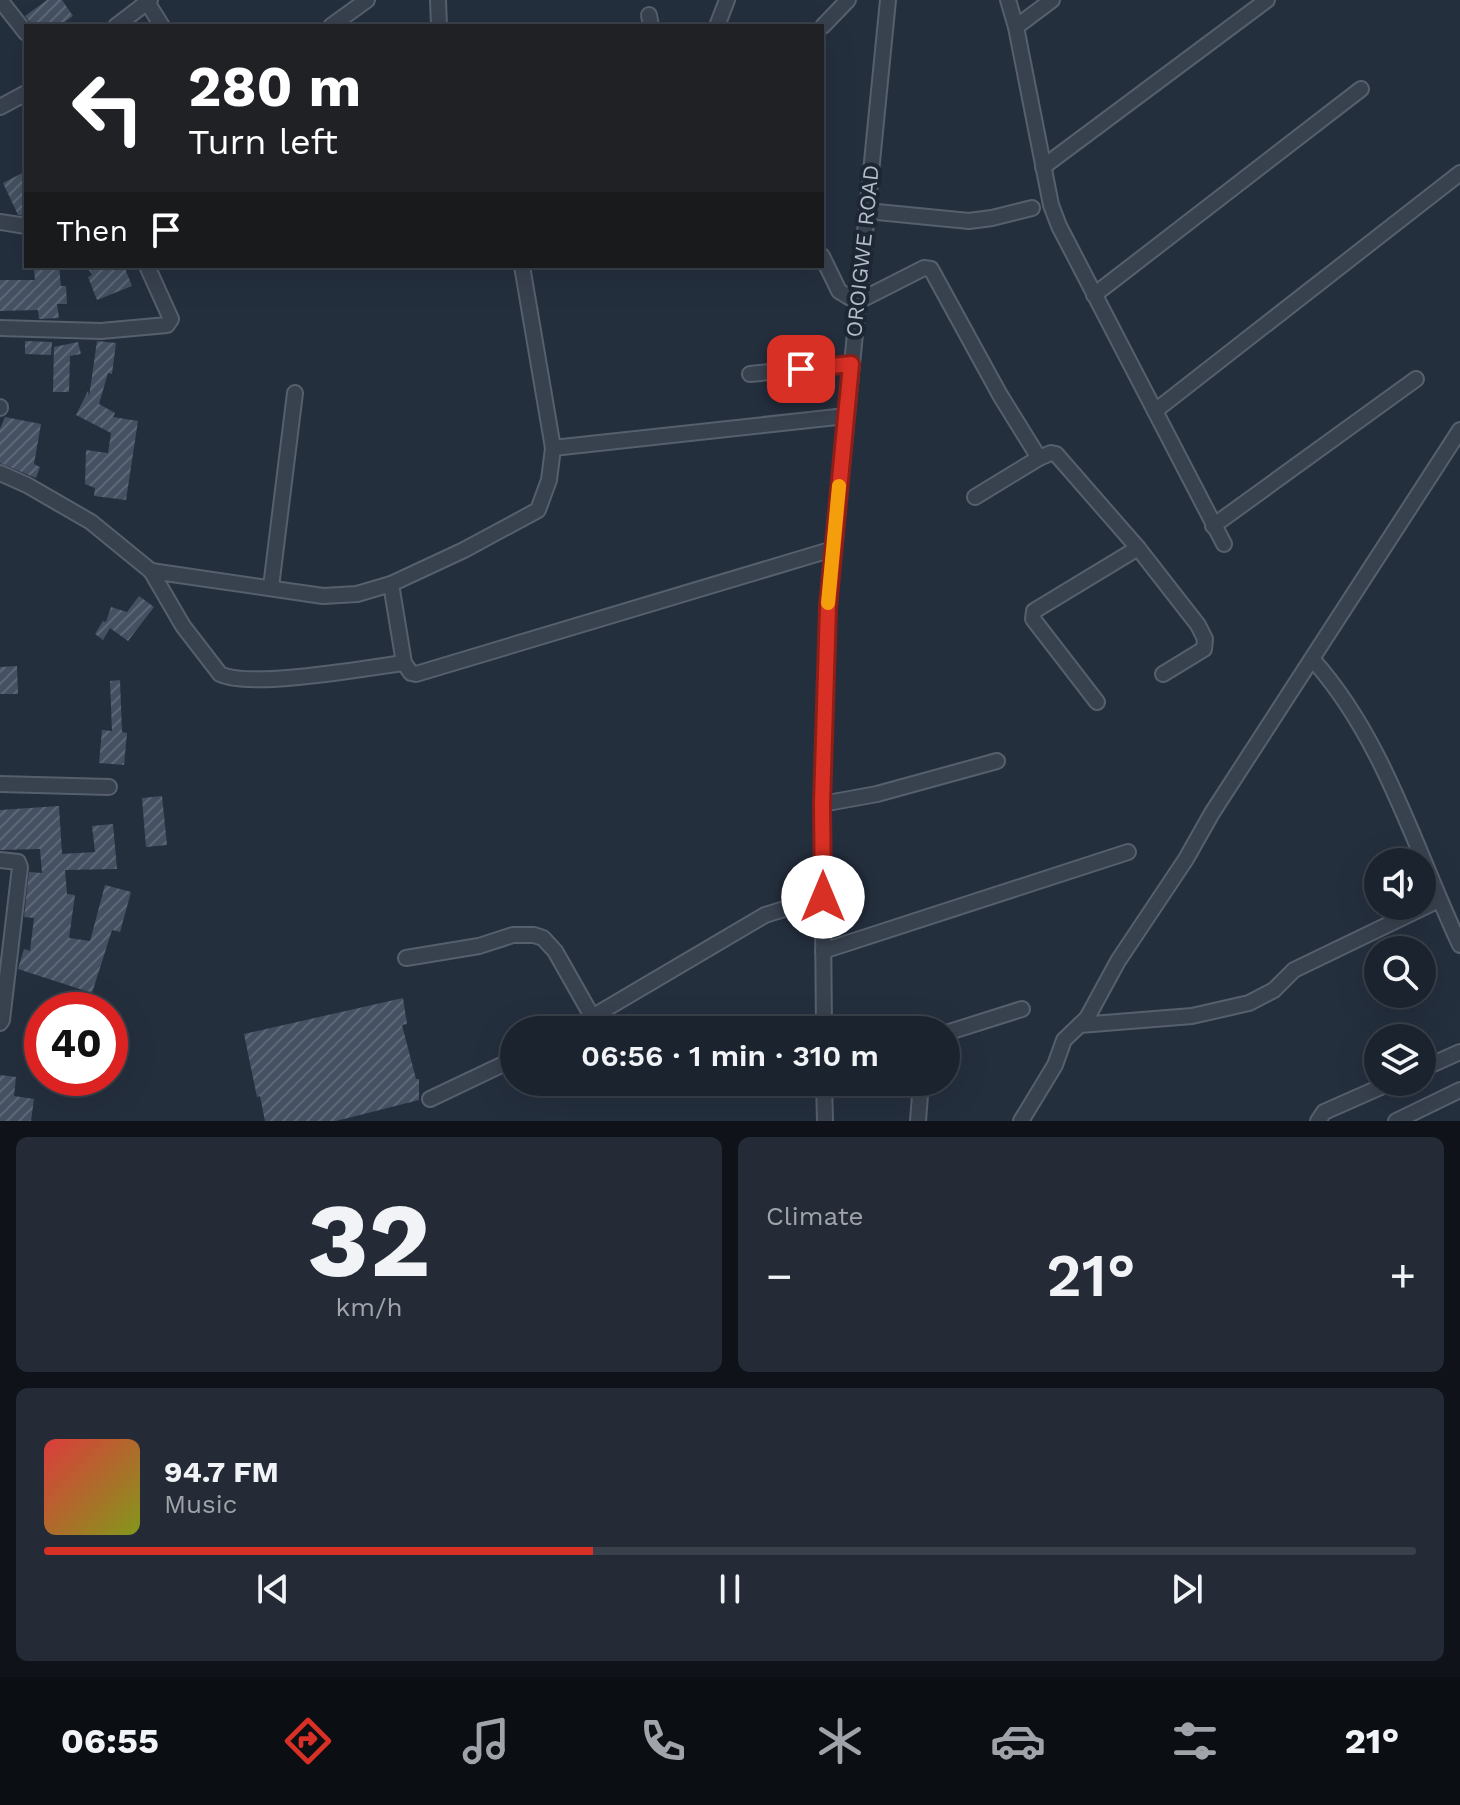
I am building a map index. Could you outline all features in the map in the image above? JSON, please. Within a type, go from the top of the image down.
[{"type":"street","points":[[0,0],[24,30]]},
{"type":"street","points":[[334,24],[367,0]]},
{"type":"street","points":[[438,0],[439,24]]},
{"type":"street","points":[[718,24],[727,0]]},
{"type":"street","points":[[824,25],[848,0]]},
{"type":"street","name":"OROIGWE ROAD","points":[[824,1016],[822,804],[828,607],[888,0]]},
{"type":"street","points":[[1008,0],[1043,167],[1059,226],[1224,544]]},
{"type":"street","points":[[1016,27],[1052,0]]},
{"type":"street","points":[[1043,167],[1267,0]]},
{"type":"street","points":[[119,24],[148,1],[161,24]]},
{"type":"street","points":[[1094,295],[1361,89]]},
{"type":"street","points":[[0,107],[24,94]]},
{"type":"street","points":[[1155,411],[1460,173]]},
{"type":"street","points":[[867,211],[969,221],[1032,208]]},
{"type":"street","points":[[0,222],[24,226]]},
{"type":"street","points":[[824,260],[839,291],[857,302],[924,268],[931,269],[1000,395],[1039,458]]},
{"type":"street","points":[[0,328],[101,331],[167,325],[171,319],[148,268]]},
{"type":"street","points":[[151,571],[341,596],[391,584],[464,550],[538,510],[549,480],[553,448],[522,268]]},
{"type":"street","points":[[750,374],[851,364]]},
{"type":"street","points":[[1213,526],[1416,379]]},
{"type":"street","points":[[271,587],[295,393]]},
{"type":"street","points":[[553,448],[846,416]]},
{"type":"street","points":[[1021,1121],[1055,1065],[1064,1040],[1080,1025],[1212,813],[1460,430]]},
{"type":"street","points":[[975,497],[1039,458],[1056,454],[1138,548],[1198,625],[1205,639],[1204,649],[1163,674]]},
{"type":"street","points":[[0,473],[91,522],[151,571],[183,626],[216,671],[226,677],[288,678],[404,663]]},
{"type":"street","points":[[1097,702],[1032,614],[1138,548]]},
{"type":"street","points":[[391,584],[404,663],[411,673],[428,672],[833,549]]},
{"type":"street","points":[[1313,660],[1348,703],[1371,745],[1460,945]]},
{"type":"street","points":[[822,804],[877,794],[997,761]]},
{"type":"street","points":[[0,784],[109,787]]},
{"type":"street","points":[[823,951],[1128,852]]},
{"type":"street","points":[[0,860],[18,862],[20,867],[0,1023]]},
{"type":"street","points":[[596,1016],[765,915],[792,904],[823,897]]},
{"type":"street","points":[[1080,1025],[1192,1016],[1249,1003],[1274,990],[1294,970],[1439,900]]},
{"type":"street","points":[[406,958],[479,946],[513,935],[534,935],[543,938],[555,951],[592,1016]]},
{"type":"street","points":[[960,1029],[1022,1009]]},
{"type":"street","points":[[1436,1063],[1460,1052]]},
{"type":"street","points":[[430,1099],[500,1066]]},
{"type":"street","points":[[1396,1121],[1460,1090]]},
{"type":"street","points":[[1318,1121],[1324,1112],[1364,1094]]},
{"type":"street","points":[[824,1096],[825,1121]]},
{"type":"street","points":[[918,1121],[920,1096]]},
{"type":"building","points":[[47,0],[62,0],[73,16],[62,24],[31,24],[25,16]]},
{"type":"building","points":[[24,172],[24,216],[18,215],[3,183]]},
{"type":"building","points":[[59,268],[61,286],[66,286],[67,304],[57,304],[59,318],[39,319],[38,310],[0,311],[0,280],[35,280],[34,270]]},
{"type":"building","points":[[87,268],[125,268],[132,286],[97,300],[88,277],[92,275]]},
{"type":"building","points":[[25,341],[52,342],[51,355],[25,354]]},
{"type":"building","points":[[97,341],[116,343],[112,374],[108,373],[99,404],[115,413],[113,417],[138,421],[126,500],[94,496],[95,488],[85,484],[86,450],[108,453],[111,433],[76,415],[88,391],[89,397]]},
{"type":"building","points":[[78,342],[81,354],[70,356],[69,392],[53,392],[54,347]]},
{"type":"building","points":[[5,417],[41,424],[34,464],[40,467],[36,478],[0,463],[0,429]]},
{"type":"building","points":[[139,596],[154,607],[128,641],[110,628],[103,640],[95,634],[103,621],[106,622],[111,607],[127,612]]},
{"type":"building","points":[[17,666],[18,694],[0,694],[0,667]]},
{"type":"building","points":[[120,680],[122,732],[127,733],[124,765],[99,763],[102,730],[112,731],[110,681]]},
{"type":"building","points":[[162,796],[167,845],[146,847],[142,798]]},
{"type":"building","points":[[59,806],[62,854],[95,852],[92,826],[113,824],[117,869],[65,870],[67,894],[75,895],[69,938],[90,941],[105,885],[131,892],[120,932],[112,930],[92,992],[18,969],[24,949],[30,951],[34,918],[24,917],[29,872],[42,873],[40,849],[0,850],[0,810]]},
{"type":"building","points":[[403,998],[407,1024],[402,1025],[416,1079],[419,1079],[419,1100],[336,1121],[265,1121],[244,1034]]},
{"type":"building","points":[[0,1075],[16,1077],[14,1096],[34,1099],[31,1121],[0,1121]]},
{"type":"slow traffic","points":[[828,603],[839,486]]},
{"type":"route","points":[[801,369],[851,364],[828,607],[822,804],[823,897]]}]
